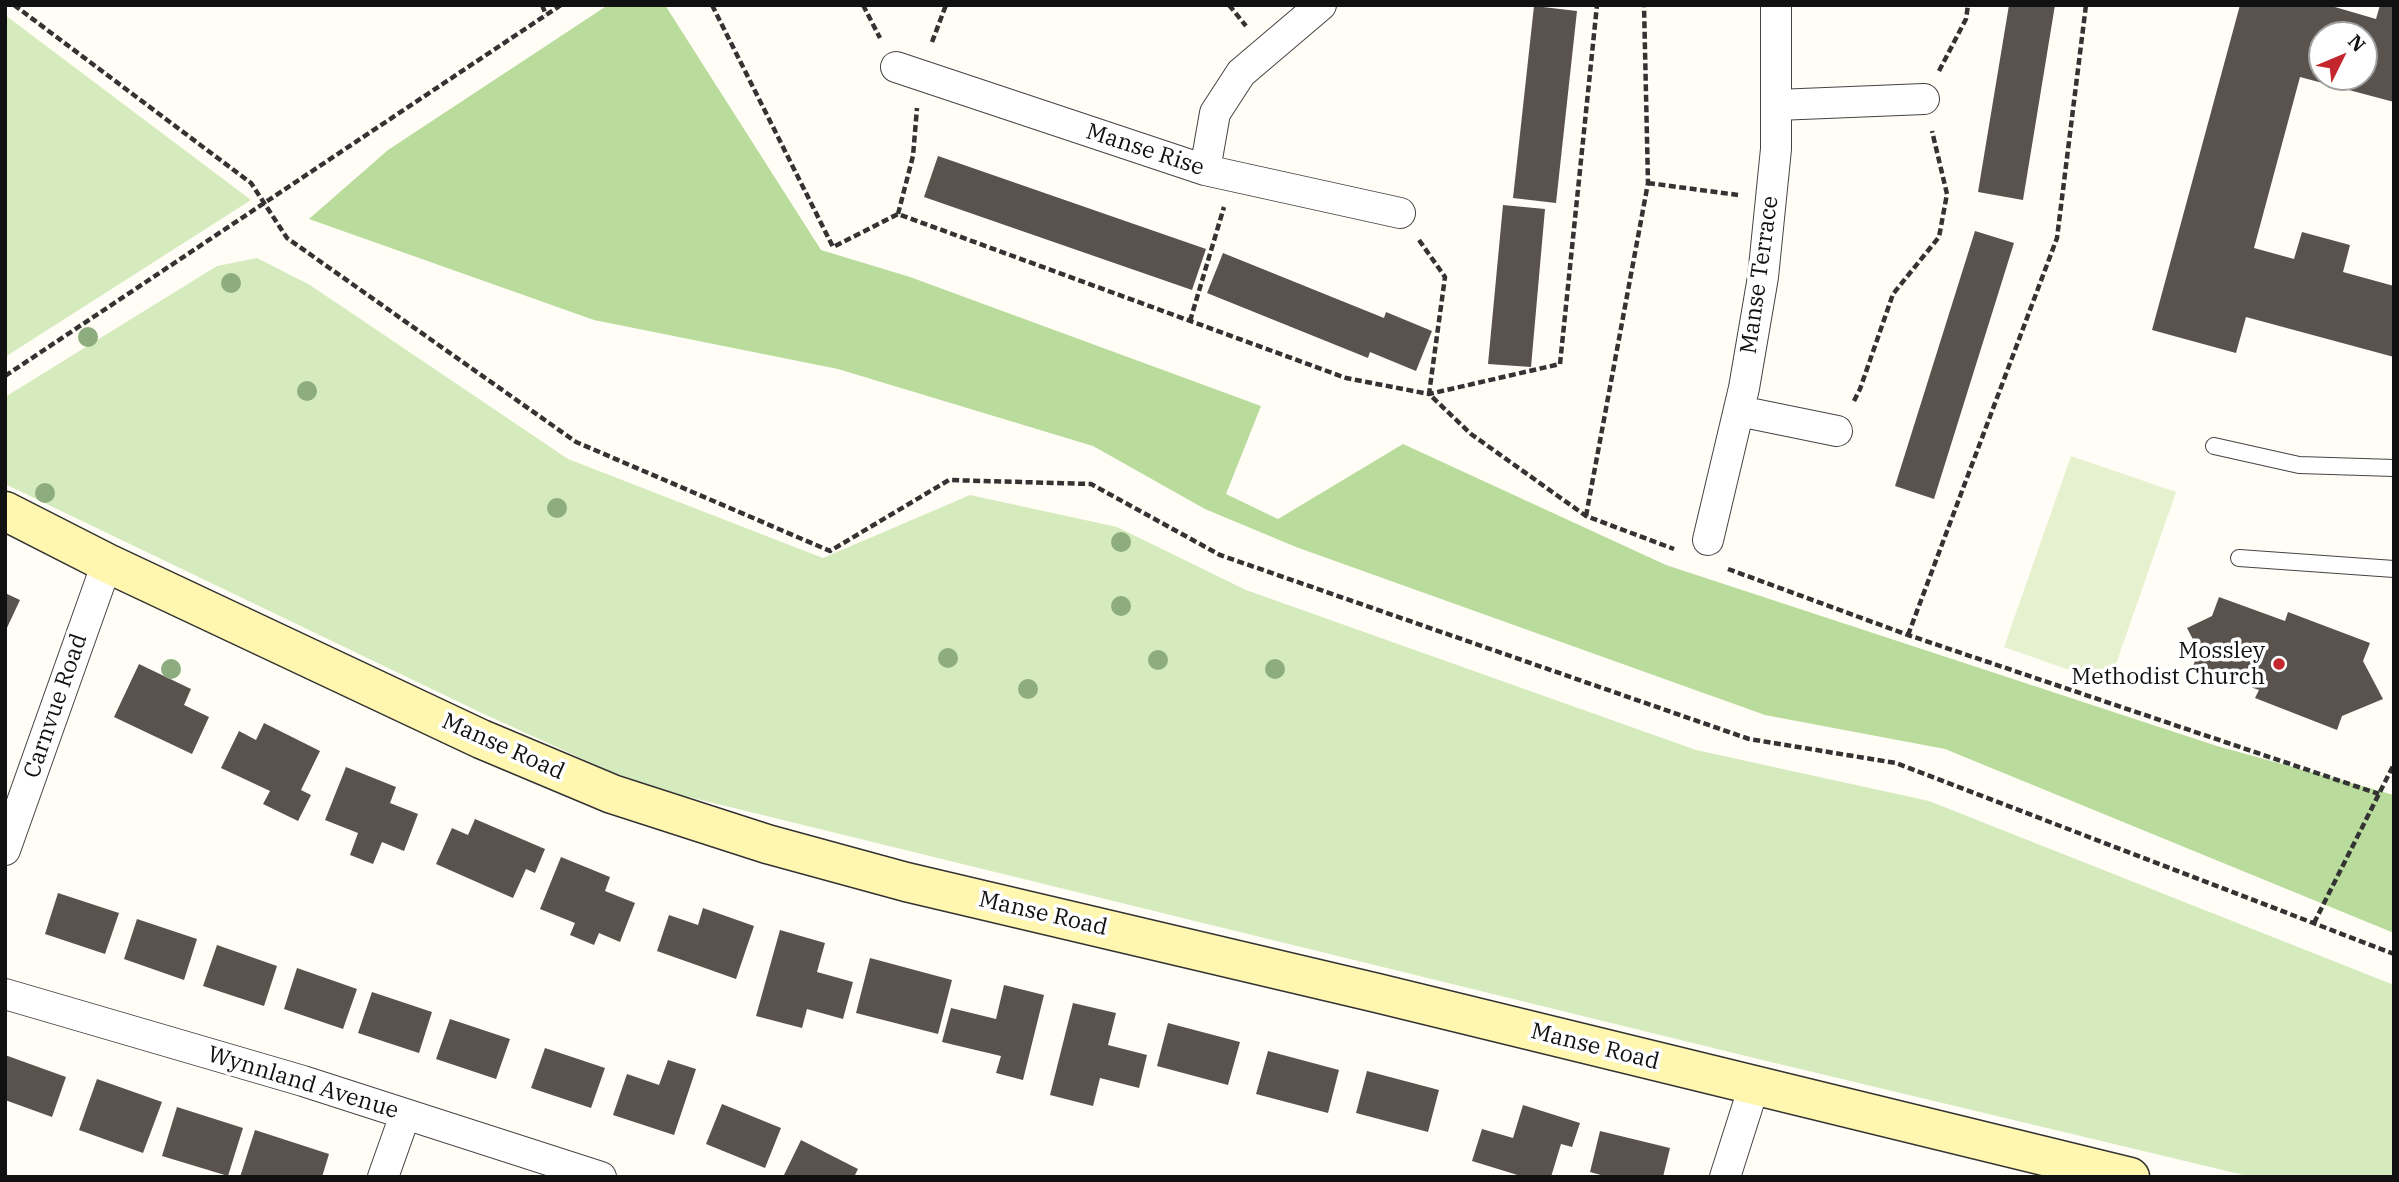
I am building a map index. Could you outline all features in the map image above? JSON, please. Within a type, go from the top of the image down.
[{"type":"main road","name":"Manse Road","points":[[5,511],[107,563],[493,744],[612,794],[767,844],[906,882],[1364,990],[2130,1177]]},
{"type":"street","points":[[1219,173],[1215,113],[1241,74],[1321,5]]},
{"type":"street","name":"Manse Terrace","points":[[1713,553],[1763,276],[1776,149],[1776,5]]},
{"type":"street","name":"Manse Rise","points":[[908,71],[1219,173],[1400,213]]},
{"type":"street","points":[[1777,105],[1924,99]]},
{"type":"street","points":[[1739,411],[1838,431]]},
{"type":"street","name":"Carnvue Road","points":[[5,850],[107,563]]},
{"type":"street","name":"Wynnland Avenue","points":[[5,994],[303,1081],[601,1177]]},
{"type":"street","points":[[1725,1177],[1754,1086]]},
{"type":"street","points":[[383,1177],[405,1115]]},
{"type":"lane","points":[[2214,446],[2299,465],[2394,468]]},
{"type":"lane","points":[[2239,558],[2394,569]]},
{"type":"path","points":[[14,5],[251,183],[287,238],[576,442],[830,551],[949,480],[1091,484],[1220,555],[1749,739],[1896,763],[2394,954]]},
{"type":"path","points":[[542,5],[546,15]]},
{"type":"path","points":[[5,376],[561,5]]},
{"type":"path","points":[[712,5],[833,247],[898,214],[1346,378],[1429,394],[1560,364],[1597,5]]},
{"type":"path","points":[[1586,516],[1648,183],[1644,5]]},
{"type":"path","points":[[1838,431],[1860,389],[1893,294],[1940,237],[1947,194],[1924,99],[1966,19],[1968,5]]},
{"type":"path","points":[[1908,635],[2057,238],[2086,5]]},
{"type":"path","points":[[898,214],[913,156],[908,71]]},
{"type":"path","points":[[1190,321],[1219,173]]},
{"type":"path","points":[[1648,183],[1770,199]]},
{"type":"path","points":[[1400,213],[1445,277],[1429,394]]},
{"type":"path","points":[[1429,394],[1471,434],[1586,516],[1681,551]]},
{"type":"path","points":[[1713,553],[1908,635],[2379,794]]},
{"type":"path","points":[[2314,923],[2394,764]]},
{"type":"green space","points":[[608,5],[665,5],[821,250],[910,277],[1261,406],[1226,494],[1278,519],[1403,444],[1666,565],[2217,746],[2394,795],[2394,933],[1945,749],[1765,715],[1296,547],[1205,509],[1093,446],[838,369],[594,320],[309,219],[388,150]]},
{"type":"green space","points":[[5,15],[251,200],[5,357]]},
{"type":"green space","points":[[257,258],[310,285],[568,459],[823,558],[970,495],[1117,527],[1246,590],[1696,750],[1929,801],[2394,985],[2394,1177],[2252,1177],[640,785],[486,715],[5,484],[5,397],[217,266]]},
{"type":"green space","points":[[2071,456],[2176,492],[2109,684],[2004,647]]},
{"type":"building","points":[[2009,5],[2055,5],[2023,200],[1978,192]]},
{"type":"building","points":[[2240,5],[2328,5],[2376,19],[2380,5],[2394,6],[2394,102],[2353,91],[2378,91],[2378,21],[2308,21],[2308,79],[2300,77],[2254,248],[2294,259],[2302,232],[2350,245],[2343,272],[2394,286],[2394,357],[2246,317],[2236,353],[2152,330]]},
{"type":"building","points":[[1534,6],[1577,11],[1556,203],[1513,198]]},
{"type":"building","points":[[938,156],[1206,249],[1192,290],[924,197]]},
{"type":"building","points":[[1503,205],[1545,209],[1531,367],[1488,364]]},
{"type":"building","points":[[1975,231],[2014,243],[1934,499],[1895,486]]},
{"type":"building","points":[[1223,253],[1384,318],[1386,312],[1432,331],[1416,371],[1370,352],[1368,358],[1207,293]]},
{"type":"building","points":[[5,593],[20,600],[5,632]]},
{"type":"building","name":"Mossley Methodist Church","points":[[2219,597],[2285,621],[2288,612],[2370,643],[2363,661],[2383,699],[2342,716],[2337,730],[2255,698],[2259,690],[2193,666],[2199,651],[2187,628],[2212,616]]},
{"type":"building","points":[[139,664],[191,689],[184,705],[209,717],[192,754],[114,717]]},
{"type":"building","points":[[264,723],[320,751],[301,790],[311,795],[298,821],[263,804],[270,791],[221,768],[239,731],[256,740]]},
{"type":"building","points":[[346,767],[396,787],[390,803],[418,814],[404,851],[382,842],[373,864],[350,855],[358,833],[325,820]]},
{"type":"building","points":[[475,819],[545,849],[535,873],[526,869],[513,898],[436,864],[452,828],[468,835]]},
{"type":"building","points":[[561,857],[610,877],[605,891],[635,903],[620,942],[599,933],[594,945],[570,935],[575,923],[540,909]]},
{"type":"building","points":[[58,893],[119,913],[105,954],[45,934]]},
{"type":"building","points":[[703,908],[754,926],[736,979],[657,951],[669,915],[698,925]]},
{"type":"building","points":[[137,919],[197,939],[184,980],[124,959]]},
{"type":"building","points":[[780,930],[825,943],[817,972],[853,982],[843,1019],[807,1009],[802,1028],[756,1016]]},
{"type":"building","points":[[217,945],[277,966],[264,1006],[203,986]]},
{"type":"building","points":[[870,958],[952,980],[938,1034],[856,1013]]},
{"type":"building","points":[[297,968],[357,989],[343,1029],[284,1009]]},
{"type":"building","points":[[1004,985],[1044,995],[1023,1080],[996,1073],[1001,1056],[942,1042],[951,1008],[996,1019]]},
{"type":"building","points":[[372,992],[432,1012],[419,1053],[358,1033]]},
{"type":"building","points":[[1073,1003],[1116,1013],[1108,1045],[1147,1055],[1139,1088],[1100,1078],[1093,1106],[1050,1095]]},
{"type":"building","points":[[450,1019],[510,1039],[496,1079],[436,1059]]},
{"type":"building","points":[[1168,1023],[1240,1042],[1228,1085],[1157,1066]]},
{"type":"building","points":[[545,1048],[605,1068],[591,1108],[531,1088]]},
{"type":"building","points":[[1268,1051],[1339,1070],[1328,1113],[1256,1094]]},
{"type":"building","points":[[5,1055],[66,1077],[52,1117],[5,1100]]},
{"type":"building","points":[[668,1060],[696,1069],[674,1135],[613,1115],[627,1074],[659,1085]]},
{"type":"building","points":[[1367,1071],[1439,1090],[1428,1132],[1356,1113]]},
{"type":"building","points":[[97,1079],[162,1102],[143,1153],[79,1130]]},
{"type":"building","points":[[722,1104],[781,1128],[765,1168],[706,1144]]},
{"type":"building","points":[[1523,1105],[1580,1123],[1572,1147],[1561,1144],[1551,1177],[1524,1177],[1472,1161],[1482,1129],[1513,1138]]},
{"type":"building","points":[[177,1107],[243,1128],[228,1176],[162,1156]]},
{"type":"building","points":[[255,1130],[329,1154],[322,1177],[240,1177]]},
{"type":"building","points":[[1600,1131],[1670,1148],[1663,1177],[1608,1177],[1590,1172]]},
{"type":"building","points":[[801,1140],[858,1169],[854,1177],[783,1177]]},
{"type":"place","name":"Mossley Methodist Church","points":[[2279,664]]}]
